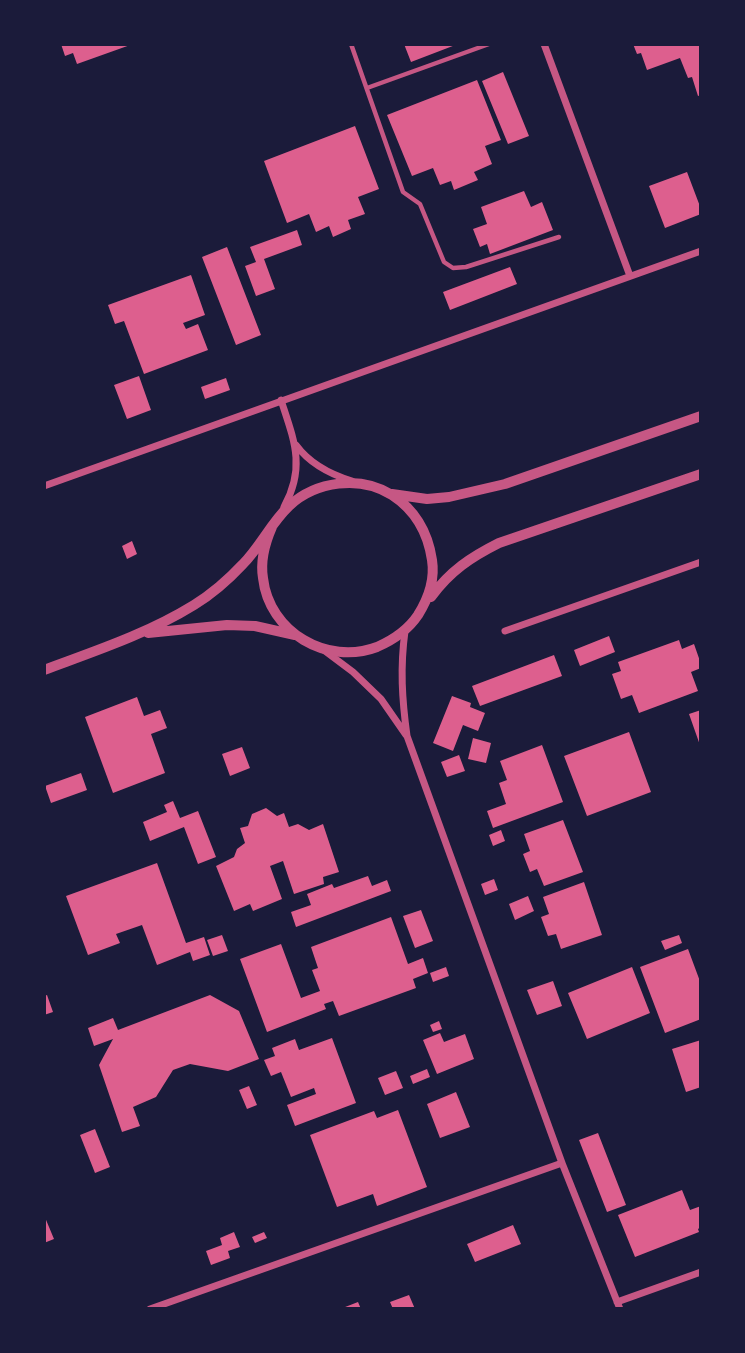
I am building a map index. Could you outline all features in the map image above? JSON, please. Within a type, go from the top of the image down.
[{"type":"street","points":[[544,44],[629,276]]},
{"type":"street","points":[[44,486],[701,251]]},
{"type":"street","points":[[281,400],[295,444],[296,475],[293,488],[265,543],[262,577],[266,594],[273,610],[296,636],[322,649],[344,653],[366,651],[405,631],[435,590],[451,574],[472,557],[499,543],[701,474]]},
{"type":"street","points":[[295,444],[317,466],[339,477],[391,494],[427,499],[449,497],[505,484],[701,416]]},
{"type":"street","points":[[44,670],[141,634],[195,605],[244,564],[294,502],[316,489],[348,482],[365,484]]},
{"type":"street","points":[[391,494],[408,507],[421,524],[430,544],[433,566],[431,587],[423,607]]},
{"type":"street","points":[[505,631],[701,562]]},
{"type":"street","points":[[141,634],[228,625],[255,626],[296,636]]},
{"type":"street","points":[[405,631],[401,661],[407,736],[562,1163],[618,1305],[701,1272]]},
{"type":"street","points":[[322,649],[353,672],[380,699],[407,736]]},
{"type":"street","points":[[150,1309],[562,1163]]},
{"type":"lane","points":[[351,44],[403,192],[420,204],[444,262],[453,268],[466,267],[559,237]]},
{"type":"lane","points":[[367,88],[489,44]]},
{"type":"building","points":[[61,44],[133,44],[77,64],[73,53],[65,56]]},
{"type":"building","points":[[404,44],[458,44],[411,62]]},
{"type":"building","points":[[633,44],[701,44],[701,95],[698,96],[692,77],[688,78],[680,58],[647,70],[641,53],[637,54]]},
{"type":"building","points":[[503,72],[529,136],[508,144],[482,81]]},
{"type":"building","points":[[477,80],[501,140],[485,146],[492,164],[474,172],[478,180],[454,190],[451,181],[440,185],[433,168],[412,176],[387,115]]},
{"type":"building","points":[[355,126],[379,189],[358,197],[365,214],[348,220],[351,229],[333,237],[329,226],[316,232],[309,214],[287,223],[264,161]]},
{"type":"building","points":[[687,172],[701,214],[665,228],[649,186]]},
{"type":"building","points":[[524,191],[531,207],[542,202],[553,230],[490,254],[487,244],[480,247],[473,229],[487,224],[481,207]]},
{"type":"building","points":[[297,230],[302,245],[264,259],[275,289],[256,296],[245,266],[256,262],[250,247]]},
{"type":"building","points":[[227,247],[261,335],[236,345],[202,257]]},
{"type":"building","points":[[510,267],[517,284],[450,310],[443,292]]},
{"type":"building","points":[[191,275],[205,315],[183,323],[186,329],[198,324],[208,350],[144,374],[124,321],[115,324],[108,305]]},
{"type":"building","points":[[139,376],[151,410],[127,419],[114,385]]},
{"type":"building","points":[[226,378],[230,390],[205,399],[201,387]]},
{"type":"building","points":[[132,541],[137,554],[127,559],[122,546]]},
{"type":"building","points":[[609,636],[615,652],[580,666],[574,650]]},
{"type":"building","points":[[679,640],[682,649],[694,644],[701,668],[691,672],[698,691],[639,713],[632,695],[621,699],[612,674],[621,671],[618,662]]},
{"type":"building","points":[[554,655],[562,676],[480,706],[472,686]]},
{"type":"building","points":[[452,696],[471,703],[470,707],[485,713],[478,731],[463,725],[453,751],[433,743]]},
{"type":"building","points":[[137,697],[144,716],[160,710],[167,728],[151,734],[165,773],[113,793],[85,717]]},
{"type":"building","points":[[701,710],[701,748],[689,714]]},
{"type":"building","points":[[629,732],[651,792],[587,816],[564,756]]},
{"type":"building","points":[[473,738],[491,743],[486,763],[468,759]]},
{"type":"building","points":[[542,745],[563,802],[493,828],[487,811],[506,804],[499,783],[507,780],[500,761]]},
{"type":"building","points":[[242,747],[250,768],[230,776],[222,754]]},
{"type":"building","points":[[459,755],[465,771],[447,777],[441,762]]},
{"type":"building","points":[[81,773],[87,790],[51,803],[45,786]]},
{"type":"building","points":[[173,801],[180,818],[198,811],[216,857],[198,864],[184,827],[150,841],[143,822],[167,812],[164,805]]},
{"type":"building","points":[[266,808],[277,816],[284,813],[289,827],[298,824],[309,830],[323,824],[339,872],[323,877],[324,884],[294,894],[283,861],[270,866],[282,899],[253,911],[250,904],[234,911],[216,866],[234,857],[237,849],[245,843],[240,828],[248,826],[252,814]]},
{"type":"building","points":[[563,820],[583,872],[544,886],[537,869],[530,872],[523,854],[530,851],[524,834]]},
{"type":"building","points":[[501,830],[505,841],[493,846],[489,835]]},
{"type":"building","points":[[157,863],[186,943],[204,937],[210,955],[193,961],[190,952],[157,965],[142,925],[116,934],[120,943],[88,955],[66,896]]},
{"type":"building","points":[[368,876],[372,886],[387,880],[391,891],[296,927],[291,912],[311,905],[307,894],[332,884],[334,888]]},
{"type":"building","points":[[494,879],[498,890],[485,895],[481,884]]},
{"type":"building","points":[[584,882],[602,935],[561,949],[556,934],[548,936],[541,917],[549,914],[543,897]]},
{"type":"building","points":[[528,896],[534,911],[515,920],[509,904]]},
{"type":"building","points":[[421,910],[433,941],[415,948],[403,916]]},
{"type":"building","points":[[391,917],[408,964],[423,958],[428,973],[413,979],[416,988],[339,1016],[333,1001],[324,1004],[326,1009],[267,1032],[240,959],[281,944],[301,998],[320,991],[312,970],[318,968],[311,947]]},
{"type":"building","points":[[222,935],[228,951],[213,956],[207,940]]},
{"type":"building","points":[[679,935],[682,943],[665,950],[661,941]]},
{"type":"building","points":[[688,949],[701,984],[701,1019],[665,1033],[640,967]]},
{"type":"building","points":[[446,967],[449,976],[433,982],[430,973]]},
{"type":"building","points":[[632,967],[650,1013],[587,1039],[568,993]]},
{"type":"building","points":[[553,981],[562,1006],[537,1015],[527,990]]},
{"type":"building","points":[[47,995],[53,1012],[44,1015],[44,996]]},
{"type":"building","points":[[210,995],[239,1011],[259,1059],[228,1071],[190,1064],[173,1070],[156,1097],[133,1107],[140,1126],[122,1132],[99,1065],[113,1039],[94,1046],[88,1028],[113,1018],[118,1030]]},
{"type":"building","points":[[439,1021],[442,1029],[433,1032],[430,1025]]},
{"type":"building","points":[[440,1033],[444,1042],[465,1034],[474,1059],[437,1074],[423,1040]]},
{"type":"building","points":[[332,1038],[356,1103],[295,1126],[287,1105],[316,1094],[314,1088],[291,1097],[281,1072],[271,1076],[264,1060],[275,1056],[272,1048],[295,1039],[299,1050]]},
{"type":"building","points":[[701,1040],[701,1087],[686,1092],[672,1049]]},
{"type":"building","points":[[427,1069],[430,1077],[413,1084],[410,1076]]},
{"type":"building","points":[[396,1071],[403,1088],[385,1095],[378,1078]]},
{"type":"building","points":[[249,1086],[257,1105],[247,1109],[239,1090]]},
{"type":"building","points":[[456,1092],[470,1127],[440,1138],[427,1104]]},
{"type":"building","points":[[398,1110],[427,1187],[377,1206],[373,1194],[337,1207],[310,1135],[374,1111],[377,1118]]},
{"type":"building","points":[[95,1129],[110,1167],[95,1173],[80,1135]]},
{"type":"building","points":[[598,1133],[626,1205],[607,1212],[579,1140]]},
{"type":"building","points":[[682,1190],[690,1210],[701,1206],[699,1232],[635,1257],[618,1215]]},
{"type":"building","points":[[44,1215],[54,1239],[44,1243]]},
{"type":"building","points":[[513,1225],[521,1244],[475,1262],[467,1244]]},
{"type":"building","points":[[234,1232],[240,1247],[228,1251],[230,1258],[211,1265],[206,1251],[222,1245],[220,1238]]},
{"type":"building","points":[[264,1232],[267,1238],[255,1243],[252,1237]]},
{"type":"building","points":[[409,1295],[415,1309],[393,1309],[390,1302]]},
{"type":"building","points":[[358,1302],[361,1309],[340,1309]]}]
